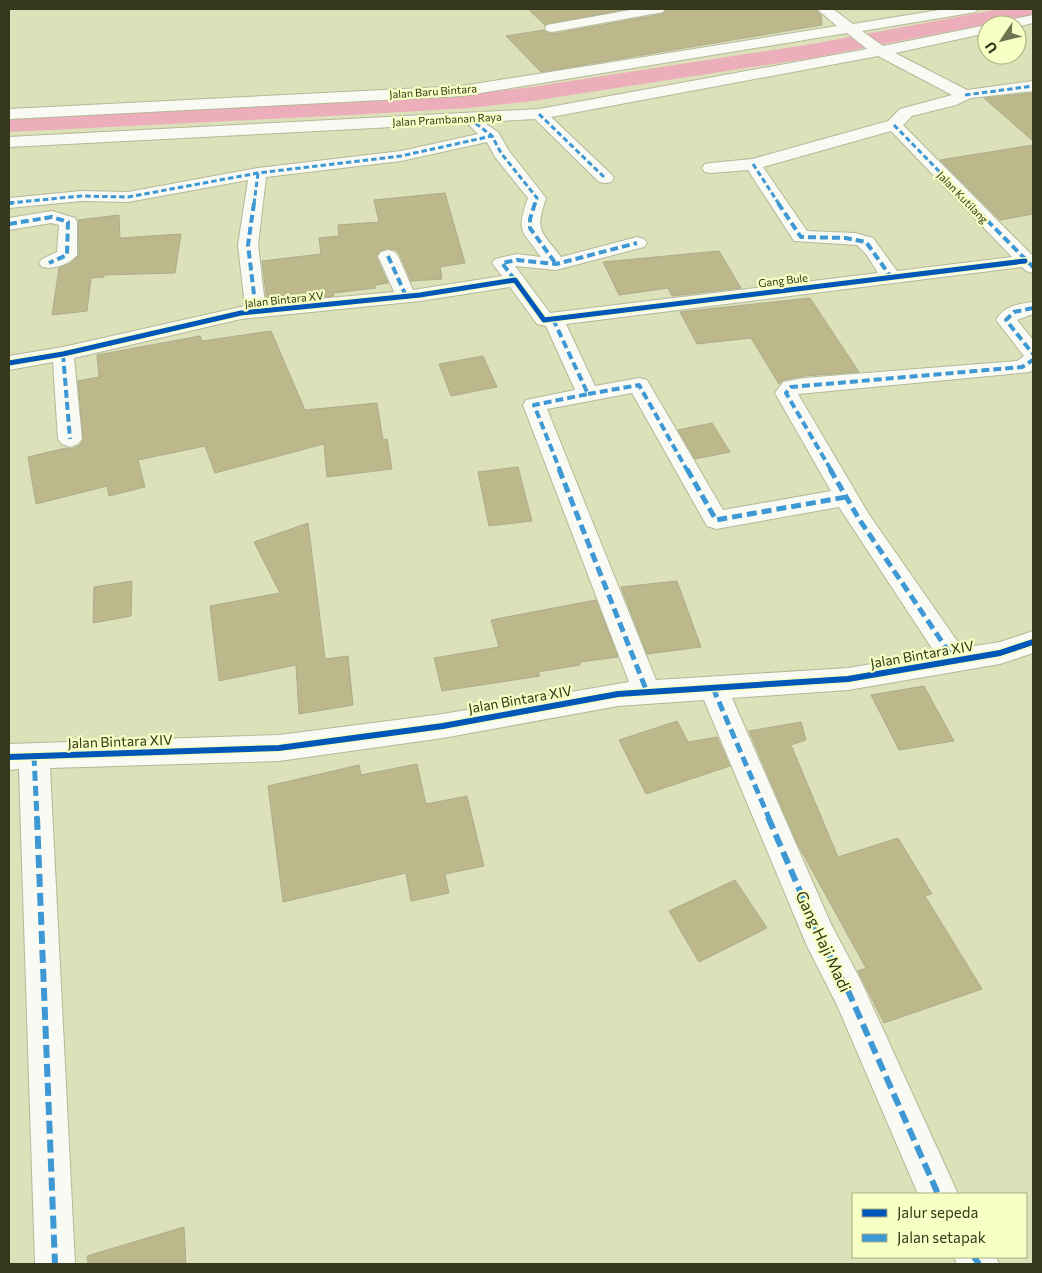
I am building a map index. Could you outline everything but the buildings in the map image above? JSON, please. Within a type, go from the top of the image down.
[{"type":"street","points":[[580,9],[593,20]]},
{"type":"street","points":[[552,28],[658,9]]},
{"type":"street","points":[[824,9],[841,24],[852,28],[880,51],[965,96]]},
{"type":"street","name":"Jalan Baru Bintara","points":[[9,114],[462,91],[970,9]]},
{"type":"street","name":"Jalan Prambanan Raya","points":[[9,142],[539,114],[880,51],[977,31]]},
{"type":"street","points":[[711,168],[752,164],[894,125],[906,112],[950,102],[977,92],[1033,86]]},
{"type":"street","points":[[539,114],[605,178]]},
{"type":"street","points":[[469,118],[492,136],[501,153],[537,198],[530,220],[530,228],[556,264]]},
{"type":"street","name":"Jalan Kutilang","points":[[894,125],[1029,264]]},
{"type":"street","points":[[9,204],[81,196],[128,197],[258,173],[401,156],[492,136]]},
{"type":"street","points":[[752,164],[801,237],[825,236],[833,239],[861,239],[868,243],[891,277]]},
{"type":"street","points":[[256,311],[248,246],[258,173]]},
{"type":"street","points":[[9,224],[52,217],[68,222],[67,255],[49,262]]},
{"type":"street","points":[[588,394],[549,320],[502,263],[517,260],[556,264],[637,243]]},
{"type":"street","points":[[388,256],[406,296]]},
{"type":"street","name":"Gang Bule","points":[[549,320],[891,277],[1029,264]]},
{"type":"street","name":"Jalan Bintara XV","points":[[9,363],[63,354],[256,311],[406,296],[515,280]]},
{"type":"street","points":[[1033,308],[1013,312],[1009,314],[1006,320],[1033,354]]},
{"type":"street","points":[[63,354],[70,439]]},
{"type":"street","points":[[955,661],[846,497],[790,403],[786,393],[787,390],[804,385],[1022,367],[1033,360]]},
{"type":"street","points":[[647,692],[534,405],[639,385],[716,520],[846,497]]},
{"type":"street","name":"Jalan Bintara XIV","points":[[22,756],[279,748],[311,745],[444,726],[618,694],[848,679],[1000,653],[1033,642]]},
{"type":"street","name":"Gang Haji Madi","points":[[713,688],[819,935],[849,993],[938,1193]]},
{"type":"street","points":[[22,756],[55,1264]]},
{"type":"waterway","points":[[9,125],[351,108],[469,101],[532,94],[812,51],[1033,9]]},
{"type":"marked path","points":[[965,95],[1033,86]]},
{"type":"marked path","points":[[539,114],[605,178]]},
{"type":"marked path","points":[[469,118],[492,136],[501,153],[537,198],[530,219],[530,228],[556,264]]},
{"type":"marked path","points":[[894,125],[1033,267]]},
{"type":"marked path","points":[[9,203],[81,196],[128,197],[258,173],[401,156],[492,136]]},
{"type":"marked path","points":[[753,164],[801,237],[862,240],[870,246],[891,277]]},
{"type":"marked path","points":[[256,311],[248,245],[258,173]]},
{"type":"marked path","points":[[9,224],[52,217],[68,222],[67,255],[49,263]]},
{"type":"marked path","points":[[515,280],[502,263],[517,260],[556,264],[637,243]]},
{"type":"marked path","points":[[388,256],[406,296]]},
{"type":"marked path","points":[[1033,308],[1014,312],[1006,320],[1033,354]]},
{"type":"marked path","points":[[553,319],[588,394],[534,405],[647,692]]},
{"type":"marked path","points":[[63,354],[70,439]]},
{"type":"marked path","points":[[955,661],[859,519],[786,393],[791,387],[804,385],[1022,367],[1033,360]]},
{"type":"marked path","points":[[588,394],[639,385],[716,520],[846,497]]},
{"type":"marked path","points":[[713,688],[819,935],[849,993],[938,1193]]},
{"type":"marked path","points":[[34,756],[55,1264]]},
{"type":"marked path","points":[[975,1258],[979,1264]]},
{"type":"cycle path","points":[[9,363],[63,354],[241,313],[420,295],[515,280],[544,320],[1025,261]]},
{"type":"cycle path","points":[[9,757],[279,748],[443,726],[618,694],[848,679],[1000,653],[1033,642]]}]
